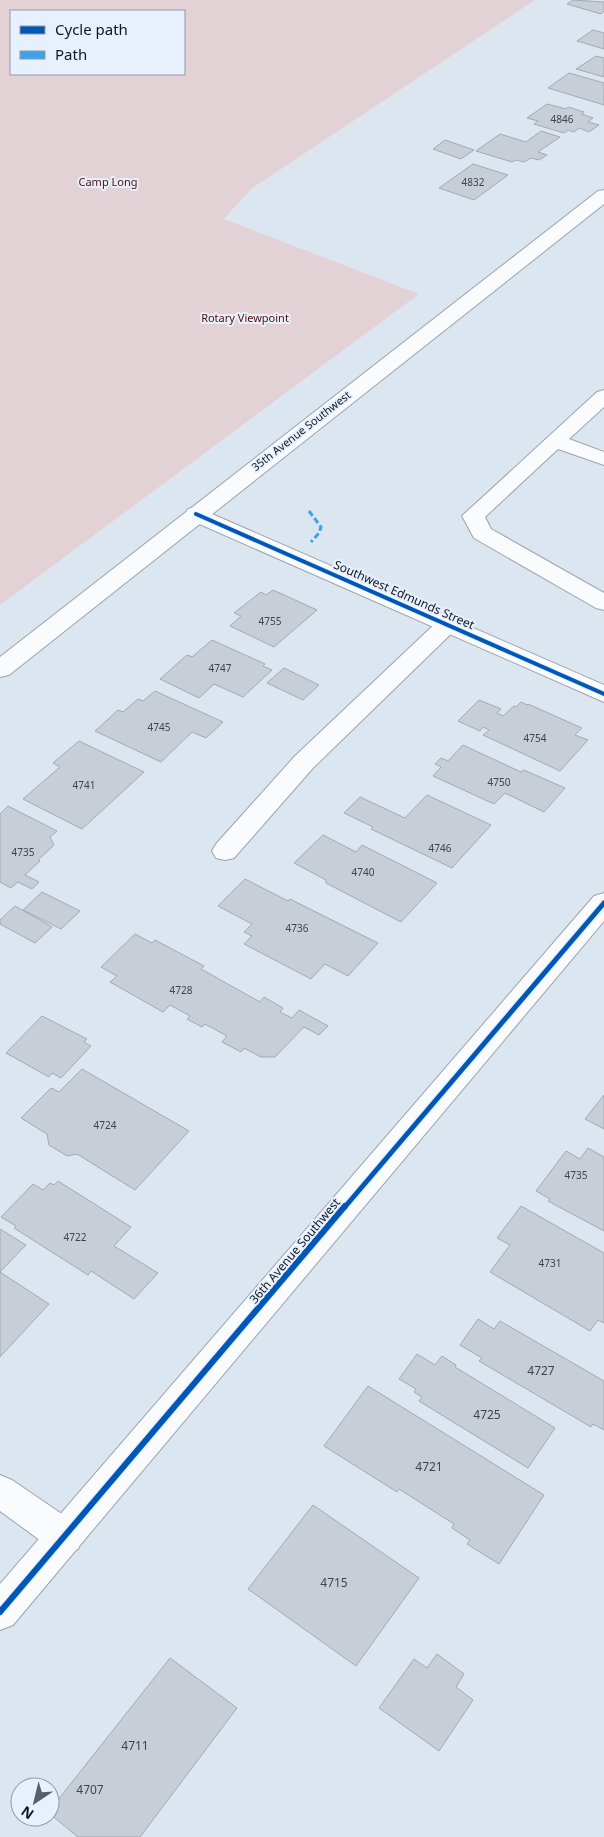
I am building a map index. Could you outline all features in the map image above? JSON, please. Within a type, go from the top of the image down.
[{"type":"street","name":"35th Avenue Southwest","points":[[0,669],[604,195]]},
{"type":"street","points":[[604,396],[473,516],[482,533],[604,603]]},
{"type":"street","points":[[555,440],[604,459]]},
{"type":"street","name":"Southwest Edmunds Street","points":[[196,514],[604,694]]},
{"type":"street","points":[[224,851],[304,762],[447,625]]},
{"type":"street","name":"36th Avenue Southwest","points":[[0,1612],[604,903]]},
{"type":"street","points":[[0,1491],[65,1537]]},
{"type":"green space","points":[[0,0],[535,0],[251,189],[224,219],[419,294],[0,605]]},
{"type":"building","points":[[573,0],[604,2],[604,11],[601,14],[567,4]]},
{"type":"building","points":[[593,30],[604,33],[604,49],[577,41]]},
{"type":"building","points":[[596,56],[604,58],[604,77],[576,69]]},
{"type":"building","points":[[569,73],[604,83],[604,105],[548,88]]},
{"type":"building","points":[[547,104],[566,109],[568,107],[584,112],[581,114],[593,118],[588,122],[599,125],[589,132],[579,128],[574,132],[568,130],[564,133],[534,124],[538,121],[527,118]]},
{"type":"building","points":[[541,131],[560,137],[538,152],[547,155],[539,160],[531,158],[524,162],[516,160],[512,162],[476,151],[500,134],[526,142]]},
{"type":"building","points":[[445,140],[474,150],[461,159],[433,149]]},
{"type":"building","points":[[473,164],[508,175],[474,200],[439,188]]},
{"type":"building","points":[[273,590],[317,610],[274,647],[230,626],[241,616],[234,613],[261,592],[266,595]]},
{"type":"building","points":[[212,640],[265,664],[263,666],[272,670],[243,697],[214,684],[199,698],[160,679],[187,655],[192,657]]},
{"type":"building","points":[[284,668],[319,685],[303,700],[267,683]]},
{"type":"building","points":[[155,691],[223,722],[206,738],[192,732],[161,762],[95,731],[118,710],[123,712],[138,699],[143,701]]},
{"type":"building","points":[[479,700],[501,709],[497,713],[503,716],[521,702],[528,704],[582,728],[575,735],[588,740],[560,771],[483,735],[489,730],[483,727],[480,731],[458,721]]},
{"type":"building","points":[[79,741],[144,772],[82,829],[23,799],[60,767],[53,763]]},
{"type":"building","points":[[463,745],[521,772],[524,770],[565,788],[544,812],[505,793],[494,804],[433,776],[441,767],[435,764],[441,758],[448,761]]},
{"type":"building","points":[[427,795],[491,825],[452,868],[371,829],[373,827],[344,813],[360,797],[405,818]]},
{"type":"building","points":[[8,806],[57,831],[50,837],[54,845],[25,875],[39,882],[32,889],[18,882],[11,888],[0,882],[0,814]]},
{"type":"building","points":[[323,835],[356,852],[362,845],[437,883],[401,922],[326,883],[326,880],[294,863]]},
{"type":"building","points":[[245,879],[378,943],[348,976],[325,964],[311,979],[244,944],[252,936],[244,932],[252,924],[218,906]]},
{"type":"building","points":[[42,892],[80,911],[61,929],[23,910]]},
{"type":"building","points":[[15,906],[52,927],[35,943],[0,924],[0,920]]},
{"type":"building","points":[[135,934],[152,943],[155,940],[204,966],[201,969],[260,1002],[264,997],[283,1008],[280,1012],[292,1018],[299,1010],[328,1026],[319,1035],[304,1027],[275,1057],[261,1057],[244,1048],[241,1052],[222,1042],[227,1036],[205,1024],[202,1027],[187,1019],[190,1016],[170,1005],[163,1012],[110,982],[117,976],[101,967]]},
{"type":"building","points":[[42,1016],[87,1039],[84,1042],[91,1046],[61,1078],[52,1073],[49,1077],[6,1053]]},
{"type":"building","points":[[82,1069],[189,1131],[135,1190],[77,1154],[67,1156],[49,1145],[47,1134],[21,1118],[51,1088],[59,1092]]},
{"type":"building","points":[[604,1095],[604,1129],[585,1119]]},
{"type":"building","points":[[588,1148],[604,1157],[604,1231],[548,1201],[550,1199],[536,1191],[566,1151],[580,1159]]},
{"type":"building","points":[[58,1181],[131,1227],[114,1246],[158,1273],[134,1299],[91,1271],[88,1275],[14,1228],[16,1226],[1,1217],[33,1184],[43,1190],[50,1183],[54,1185]]},
{"type":"building","points":[[521,1206],[604,1253],[604,1323],[598,1320],[590,1331],[490,1272],[510,1245],[497,1238]]},
{"type":"building","points":[[0,1229],[26,1245],[0,1272]]},
{"type":"building","points":[[0,1272],[49,1304],[0,1357]]},
{"type":"building","points":[[478,1319],[494,1329],[500,1321],[604,1381],[604,1430],[593,1424],[591,1427],[479,1361],[482,1358],[460,1345]]},
{"type":"building","points":[[417,1354],[435,1365],[442,1356],[456,1365],[455,1367],[555,1428],[528,1468],[419,1401],[422,1397],[414,1392],[416,1389],[399,1379]]},
{"type":"building","points":[[368,1386],[544,1495],[499,1564],[467,1544],[470,1540],[452,1528],[454,1524],[399,1489],[397,1492],[324,1446]]},
{"type":"building","points":[[313,1505],[419,1578],[356,1666],[248,1589]]},
{"type":"building","points":[[437,1654],[464,1674],[456,1687],[473,1700],[439,1751],[379,1708],[414,1659],[427,1668]]},
{"type":"building","points":[[170,1658],[237,1708],[140,1837],[78,1837],[60,1822],[60,1797]]},
{"type":"marked path","points":[[309,511],[321,527],[319,533],[311,542]]},
{"type":"cycle path","points":[[196,514],[604,694]]},
{"type":"cycle path","points":[[0,1612],[604,903]]},
{"type":"park label","name":"Camp Long","points":[[108,182]]},
{"type":"park label","name":"Rotary Viewpoint","points":[[245,318]]}]
